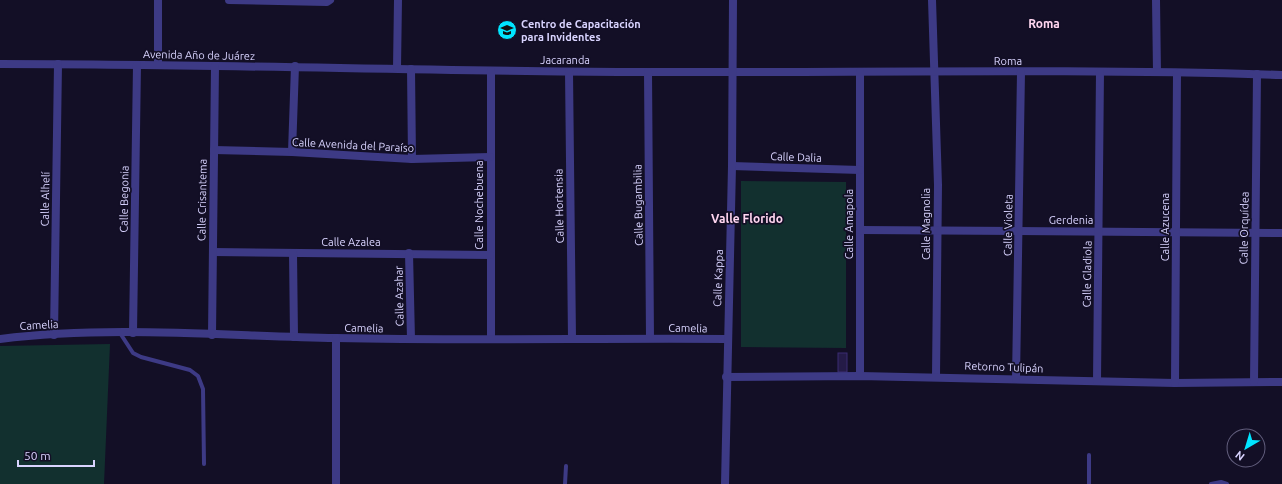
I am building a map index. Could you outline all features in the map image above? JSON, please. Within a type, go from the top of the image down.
[{"type":"street","points":[[158,0],[158,65]]},
{"type":"street","points":[[229,0],[327,2],[330,0]]},
{"type":"street","points":[[398,0],[398,68]]},
{"type":"street","name":"Calle Kappa","points":[[724,484],[732,166],[733,0]]},
{"type":"street","name":"Calle Magnolia","points":[[932,0],[933,72],[937,147],[936,376]]},
{"type":"street","points":[[1156,0],[1157,72]]},
{"type":"street","name":"Avenida Año de Juárez","points":[[0,64],[398,68]]},
{"type":"street","name":"Calle Alhelí","points":[[54,335],[58,64]]},
{"type":"street","name":"Calle Begonia","points":[[133,332],[137,65]]},
{"type":"street","name":"Calle Crisantema","points":[[212,335],[215,66]]},
{"type":"street","points":[[292,152],[295,66]]},
{"type":"street","name":"Jacaranda","points":[[398,68],[569,72],[733,72]]},
{"type":"street","points":[[411,69],[412,159]]},
{"type":"street","name":"Calle Nochebuena","points":[[490,71],[491,339]]},
{"type":"street","name":"Calle Hortensia","points":[[569,72],[572,339]]},
{"type":"street","name":"Calle Bugambilia","points":[[648,72],[650,338]]},
{"type":"street","name":"Roma","points":[[733,72],[1157,72],[1282,75]]},
{"type":"street","name":"Calle Amapola","points":[[860,72],[860,376]]},
{"type":"street","name":"Calle Violeta","points":[[1016,379],[1021,72]]},
{"type":"street","name":"Calle Gladiola","points":[[1097,381],[1100,72]]},
{"type":"street","name":"Calle Azucena","points":[[1175,382],[1177,73]]},
{"type":"street","name":"Calle Orquídea","points":[[1254,382],[1257,74]]},
{"type":"street","name":"Calle Avenida del Paraíso","points":[[214,150],[292,152],[412,159],[490,156]]},
{"type":"street","name":"Calle Dalia","points":[[732,166],[860,170]]},
{"type":"street","name":"Gerdenia","points":[[860,230],[1282,232]]},
{"type":"street","name":"Calle Azalea","points":[[213,252],[490,255]]},
{"type":"street","points":[[293,253],[294,337]]},
{"type":"street","name":"Calle Azahar","points":[[409,253],[411,340]]},
{"type":"street","name":"Camelia","points":[[0,338],[133,332],[411,340],[650,338],[727,339]]},
{"type":"street","points":[[336,338],[336,484]]},
{"type":"street","name":"Retorno Tulipán","points":[[726,377],[936,376],[1097,381],[1282,382]]},
{"type":"lane","points":[[120,333],[133,352],[141,356],[190,370],[198,376],[203,389],[204,464]]},
{"type":"lane","points":[[1088,455],[1089,484]]},
{"type":"lane","points":[[565,484],[566,466]]},
{"type":"lane","points":[[1211,484],[1221,482],[1227,484]]},
{"type":"green space","points":[[741,181],[846,182],[846,348],[741,347]]},
{"type":"green space","points":[[110,344],[104,484],[0,484],[0,346]]},
{"type":"building","points":[[838,353],[847,353],[847,372],[838,372]]},
{"type":"place","name":"Centro de Capacitación para Invidentes","points":[[507,30]]},
{"type":"district","name":"Roma","points":[[1044,24]]},
{"type":"district","name":"Valle Florido","points":[[747,219]]}]
